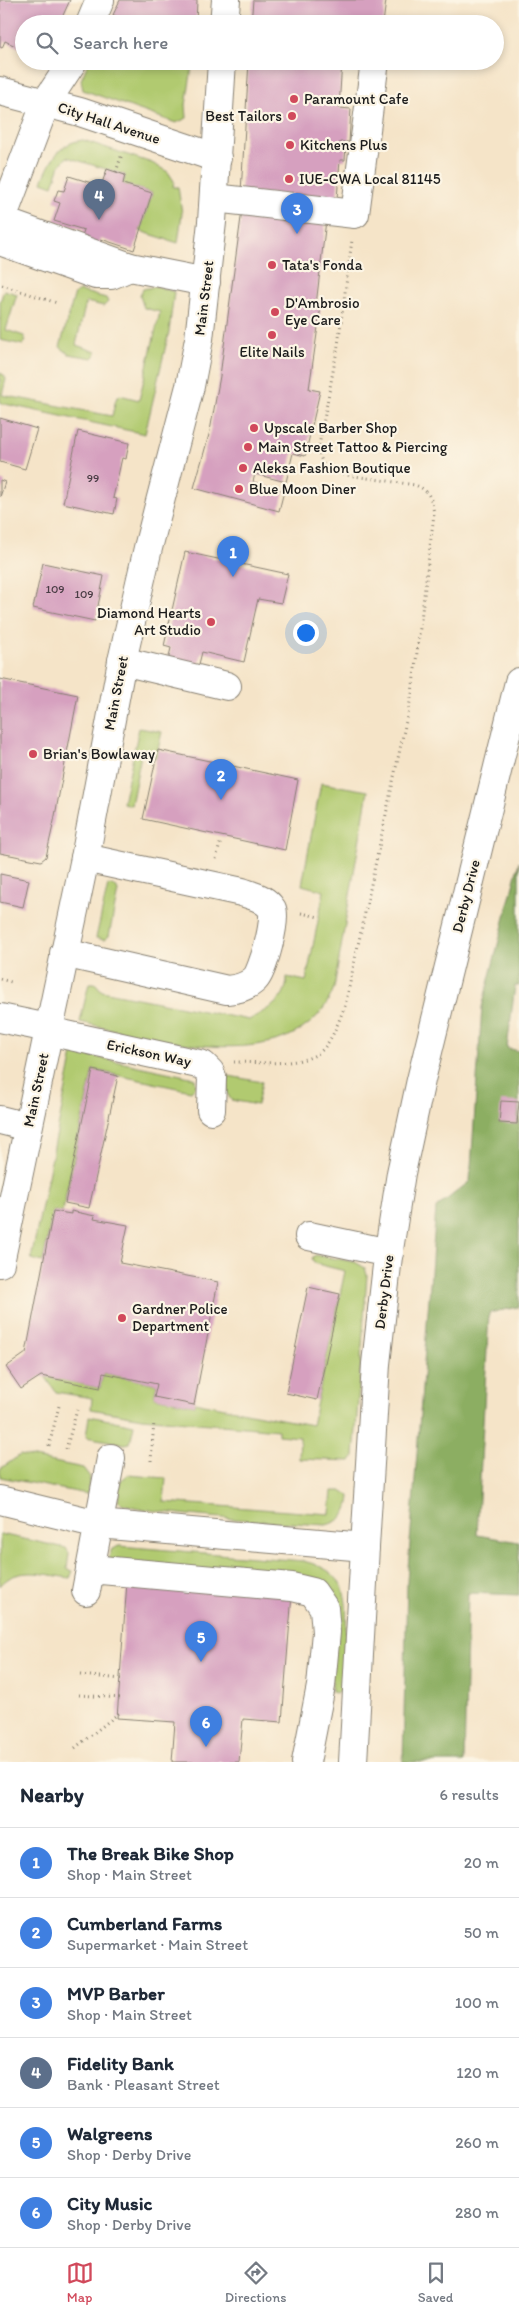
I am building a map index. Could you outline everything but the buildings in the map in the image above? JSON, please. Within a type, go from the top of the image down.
[{"type":"street","points":[[94,15],[100,0]]},
{"type":"street","points":[[225,15],[226,0]]},
{"type":"street","points":[[67,70],[46,102],[2,224],[113,248],[126,258],[130,266],[206,282]]},
{"type":"street","name":"Main Street","points":[[0,1263],[84,858],[122,661],[148,548],[190,386],[206,282],[217,158],[222,70]]},
{"type":"street","points":[[214,198],[355,214],[374,70]]},
{"type":"street","name":"City Hall Avenue","points":[[0,91],[46,102],[217,158]]},
{"type":"street","points":[[122,661],[227,686]]},
{"type":"street","name":"Derby Drive","points":[[354,1762],[375,1373],[388,1253],[401,1173],[420,1080],[519,682]]},
{"type":"street","points":[[64,953],[227,990],[238,989],[257,978],[263,964],[273,924],[274,915],[271,908],[262,899],[242,892],[84,858]]},
{"type":"street","name":"Erickson Way","points":[[0,1018],[197,1063],[207,1068],[212,1076],[211,1110]]},
{"type":"street","points":[[0,1120],[28,1127]]},
{"type":"street","points":[[310,1236],[388,1253]]},
{"type":"street","points":[[111,1458],[88,1580],[292,1587],[313,1592],[324,1608],[326,1632],[321,1686],[306,1762]]},
{"type":"street","points":[[0,1500],[98,1524],[365,1547]]},
{"type":"street","points":[[313,1725],[357,1728]]},
{"type":"path","points":[[116,172],[124,148]]},
{"type":"path","points":[[207,1068],[213,1064],[223,1062],[299,1061],[324,1049],[336,1030],[345,1006],[412,693],[434,514],[432,502],[423,488],[415,485],[340,474],[325,469],[318,451],[338,345],[355,214]]},
{"type":"path","points":[[2,285],[57,303]]},
{"type":"path","points":[[0,980],[11,982]]},
{"type":"path","points":[[49,1446],[59,1406]]},
{"type":"path","points":[[66,1449],[76,1410]]},
{"type":"path","points":[[150,1461],[154,1422]]},
{"type":"path","points":[[80,1676],[122,1679]]},
{"type":"path","points":[[79,1695],[120,1698]]},
{"type":"path","points":[[75,1748],[120,1712]]},
{"type":"green space","points":[[85,70],[192,70],[186,105],[187,118],[176,123],[83,90],[81,80]]},
{"type":"green space","points":[[83,140],[152,163],[168,172],[174,181],[173,187],[178,187],[182,213],[178,243],[140,231],[152,193],[123,184],[125,175],[67,157],[60,165],[53,186],[42,182],[56,154],[67,145]]},
{"type":"green space","points":[[157,286],[174,292],[169,332],[145,434],[0,403],[0,373],[6,379],[2,395],[112,416],[116,399],[120,395],[139,400],[160,312],[144,308],[140,296],[143,289]]},
{"type":"green space","points":[[4,290],[17,294],[6,330],[24,336],[26,341],[23,345],[0,340],[0,302]]},
{"type":"green space","points":[[80,291],[106,298],[108,302],[104,306],[86,302],[76,345],[96,352],[93,358],[69,354],[60,347],[74,296]]},
{"type":"green space","points":[[139,728],[162,732],[156,758],[141,755],[131,805],[123,803]]},
{"type":"green space","points":[[321,783],[368,791],[334,988],[316,1017],[290,1036],[257,1045],[221,1047],[145,1037],[80,1022],[89,983],[95,983],[102,991],[249,1020],[269,1008],[280,998],[284,993],[287,977],[306,981],[324,891],[302,885]]},
{"type":"green space","points":[[519,862],[519,986],[515,986],[507,1048],[519,1051],[519,1304],[518,1307],[489,1313],[477,1535],[519,1542],[519,1595],[468,1593],[464,1762],[403,1762],[407,1581],[436,1208],[470,1181],[482,1007]]},
{"type":"green space","points":[[108,885],[116,887],[118,891],[109,936],[104,940],[96,938]]},
{"type":"green space","points":[[77,1053],[190,1077],[195,1079],[196,1086],[191,1091],[93,1070],[62,1213],[53,1211],[43,1262],[31,1259],[73,1054]]},
{"type":"green space","points":[[229,1076],[262,1082],[257,1105],[231,1100],[227,1093]]},
{"type":"green space","points":[[315,1255],[355,1262],[365,1268],[367,1275],[354,1456],[351,1461],[299,1459],[300,1437],[278,1435],[278,1430],[142,1418],[91,1409],[92,1398],[56,1392],[45,1376],[100,1388],[103,1373],[157,1384],[154,1397],[194,1405],[194,1402],[312,1425],[345,1271],[317,1264],[312,1258]]},
{"type":"green space","points":[[89,1416],[134,1425],[130,1443],[125,1444],[86,1437]]},
{"type":"green space","points":[[20,1455],[83,1468],[90,1477],[87,1494],[0,1477],[0,1469]]},
{"type":"green space","points":[[128,1475],[166,1478],[164,1502],[330,1514],[332,1491],[343,1491],[350,1496],[344,1515],[326,1525],[216,1518],[152,1510],[130,1506],[118,1501],[120,1481]]},
{"type":"green space","points":[[0,1534],[66,1548],[69,1553],[67,1569],[73,1571],[70,1578],[23,1573],[15,1575],[0,1586]]},
{"type":"green space","points":[[119,1546],[303,1561],[319,1566],[330,1573],[338,1581],[346,1601],[341,1689],[336,1693],[332,1692],[333,1603],[108,1559],[112,1549]]},
{"type":"place","name":"Paramount Cafe","points":[[294,99]]},
{"type":"place","name":"Best Tailors","points":[[292,116]]},
{"type":"place","name":"Kitchens Plus","points":[[290,145]]},
{"type":"place","name":"IUE-CWA Local 81145","points":[[289,179]]},
{"type":"place","name":"Fidelity Bank","points":[[99,220]]},
{"type":"place","name":"MVP Barber","points":[[297,234]]},
{"type":"place","name":"Tata's Fonda","points":[[272,265]]},
{"type":"place","name":"D'Ambrosio Eye Care","points":[[275,312]]},
{"type":"place","name":"Elite Nails","points":[[272,335]]},
{"type":"place","name":"Upscale Barber Shop","points":[[254,428]]},
{"type":"place","name":"Main Street Tattoo & Piercing","points":[[248,447]]},
{"type":"place","name":"Aleksa Fashion Boutique","points":[[243,468]]},
{"type":"place","name":"Blue Moon Diner","points":[[239,489]]},
{"type":"place","name":"The Break Bike Shop","points":[[233,577]]},
{"type":"place","name":"Diamond Hearts Art Studio","points":[[211,622]]},
{"type":"place","name":"Brian's Bowlaway","points":[[33,754]]},
{"type":"place","name":"Cumberland Farms","points":[[221,800]]},
{"type":"place","name":"Gardner Police Department","points":[[122,1318]]},
{"type":"place","name":"Walgreens","points":[[201,1662]]},
{"type":"place","name":"City Music","points":[[206,1747]]}]
